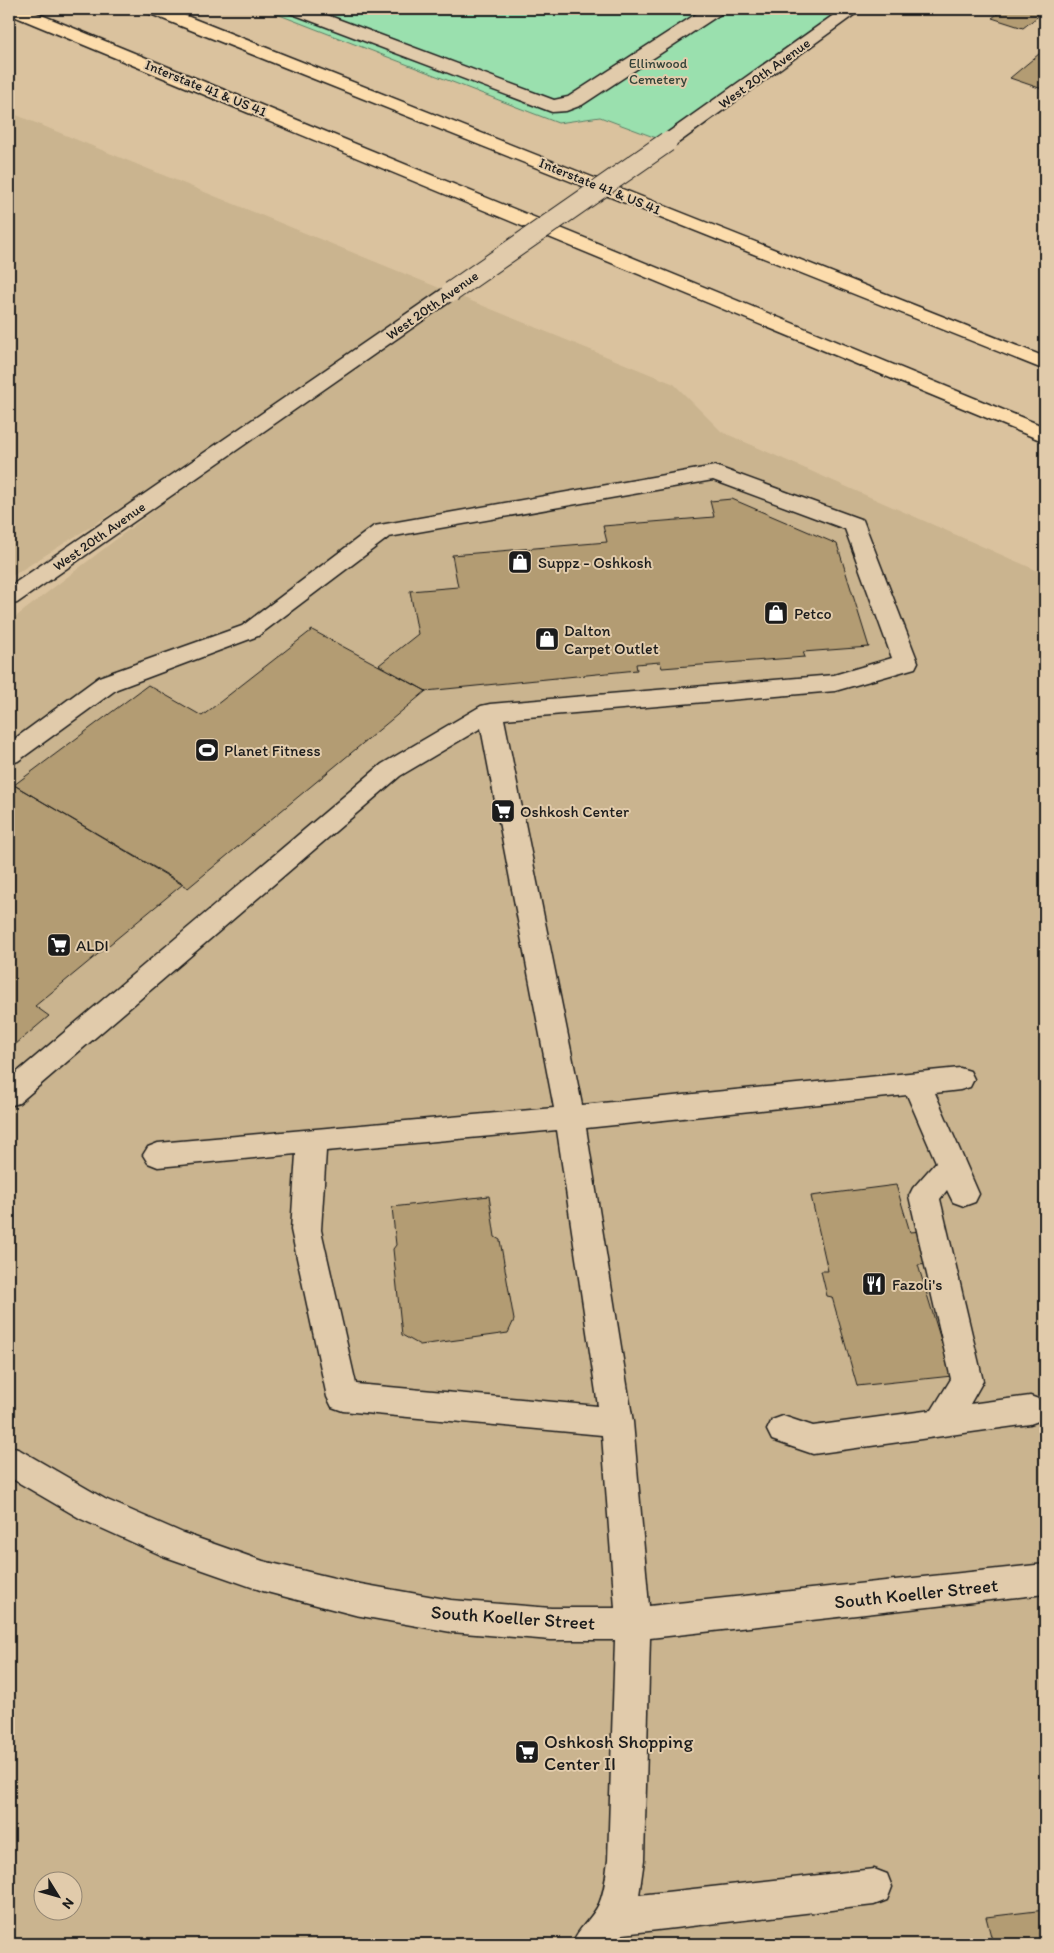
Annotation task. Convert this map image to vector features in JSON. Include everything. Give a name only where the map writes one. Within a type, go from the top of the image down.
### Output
[{"type":"highway","name":"Interstate 41 & US 41","points":[[12,9],[1045,434]]},
{"type":"highway","name":"Interstate 41 & US 41","points":[[154,9],[1045,364]]},
{"type":"street","points":[[296,9],[552,106],[566,105],[575,101],[716,9]]},
{"type":"street","points":[[322,19],[339,9]]},
{"type":"street","name":"West 20th Avenue","points":[[9,598],[667,142],[853,9]]},
{"type":"street","points":[[9,755],[108,683],[250,631],[382,531],[715,473],[855,526],[906,662],[835,683],[490,712],[391,770],[9,1095]]},
{"type":"street","points":[[490,712],[570,1118],[621,1454],[633,1624],[626,1860],[623,1886],[613,1916],[591,1944]]},
{"type":"street","points":[[158,1156],[570,1118],[960,1079]]},
{"type":"street","points":[[917,1084],[964,1194]]},
{"type":"street","points":[[312,1141],[306,1230],[343,1397],[617,1422]]},
{"type":"street","points":[[942,1422],[967,1381],[924,1196],[951,1165]]},
{"type":"street","points":[[782,1430],[813,1440],[1030,1410]]},
{"type":"street","name":"South Koeller Street","points":[[9,1460],[94,1509],[175,1545],[263,1576],[355,1599],[451,1616],[551,1624],[633,1624],[1045,1579]]},
{"type":"street","points":[[613,1916],[874,1887]]},
{"type":"shaded area","name":"Oshkosh Center","points":[[9,112],[674,384],[722,432],[1045,574],[1045,1944],[9,1944],[9,622],[316,385],[9,578]]},
{"type":"green space","name":"Ellinwood Cemetery","points":[[264,9],[853,9],[667,142],[600,117],[558,123]]},
{"type":"building","points":[[1004,9],[1045,9],[1045,11],[1023,28],[992,18]]},
{"type":"building","points":[[1045,49],[1045,90],[1010,78]]},
{"type":"building","points":[[732,499],[837,544],[869,647],[803,652],[805,657],[662,668],[660,662],[636,664],[637,670],[426,691],[379,665],[418,634],[410,591],[458,587],[452,555],[607,542],[603,526],[714,517],[710,501]]},
{"type":"building","name":"Planet Fitness","points":[[312,630],[426,691],[188,888],[14,785],[148,685],[202,716]]},
{"type":"building","name":"ALDI","points":[[14,785],[183,884],[35,1006],[49,1016],[9,1050],[9,789]]},
{"type":"building","name":"Fazoli's","points":[[896,1185],[910,1232],[923,1231],[931,1264],[918,1265],[952,1376],[857,1386],[832,1297],[827,1296],[821,1271],[828,1271],[811,1196]]},
{"type":"building","points":[[489,1196],[495,1237],[500,1240],[514,1320],[508,1333],[420,1345],[402,1335],[393,1249],[396,1245],[392,1207]]},
{"type":"building","points":[[1045,1910],[1045,1944],[993,1944],[986,1917]]},
{"type":"place","name":"Suppz - Oshkosh","points":[[520,562]]},
{"type":"place","name":"Petco","points":[[776,613]]},
{"type":"place","name":"Dalton Carpet Outlet","points":[[547,639]]},
{"type":"place","name":"Planet Fitness","points":[[207,750]]},
{"type":"place","name":"Oshkosh Center","points":[[503,811]]},
{"type":"place","name":"ALDI","points":[[59,945]]},
{"type":"place","name":"Fazoli's","points":[[874,1284]]},
{"type":"place","name":"Oshkosh Shopping Center II","points":[[527,1752]]}]
